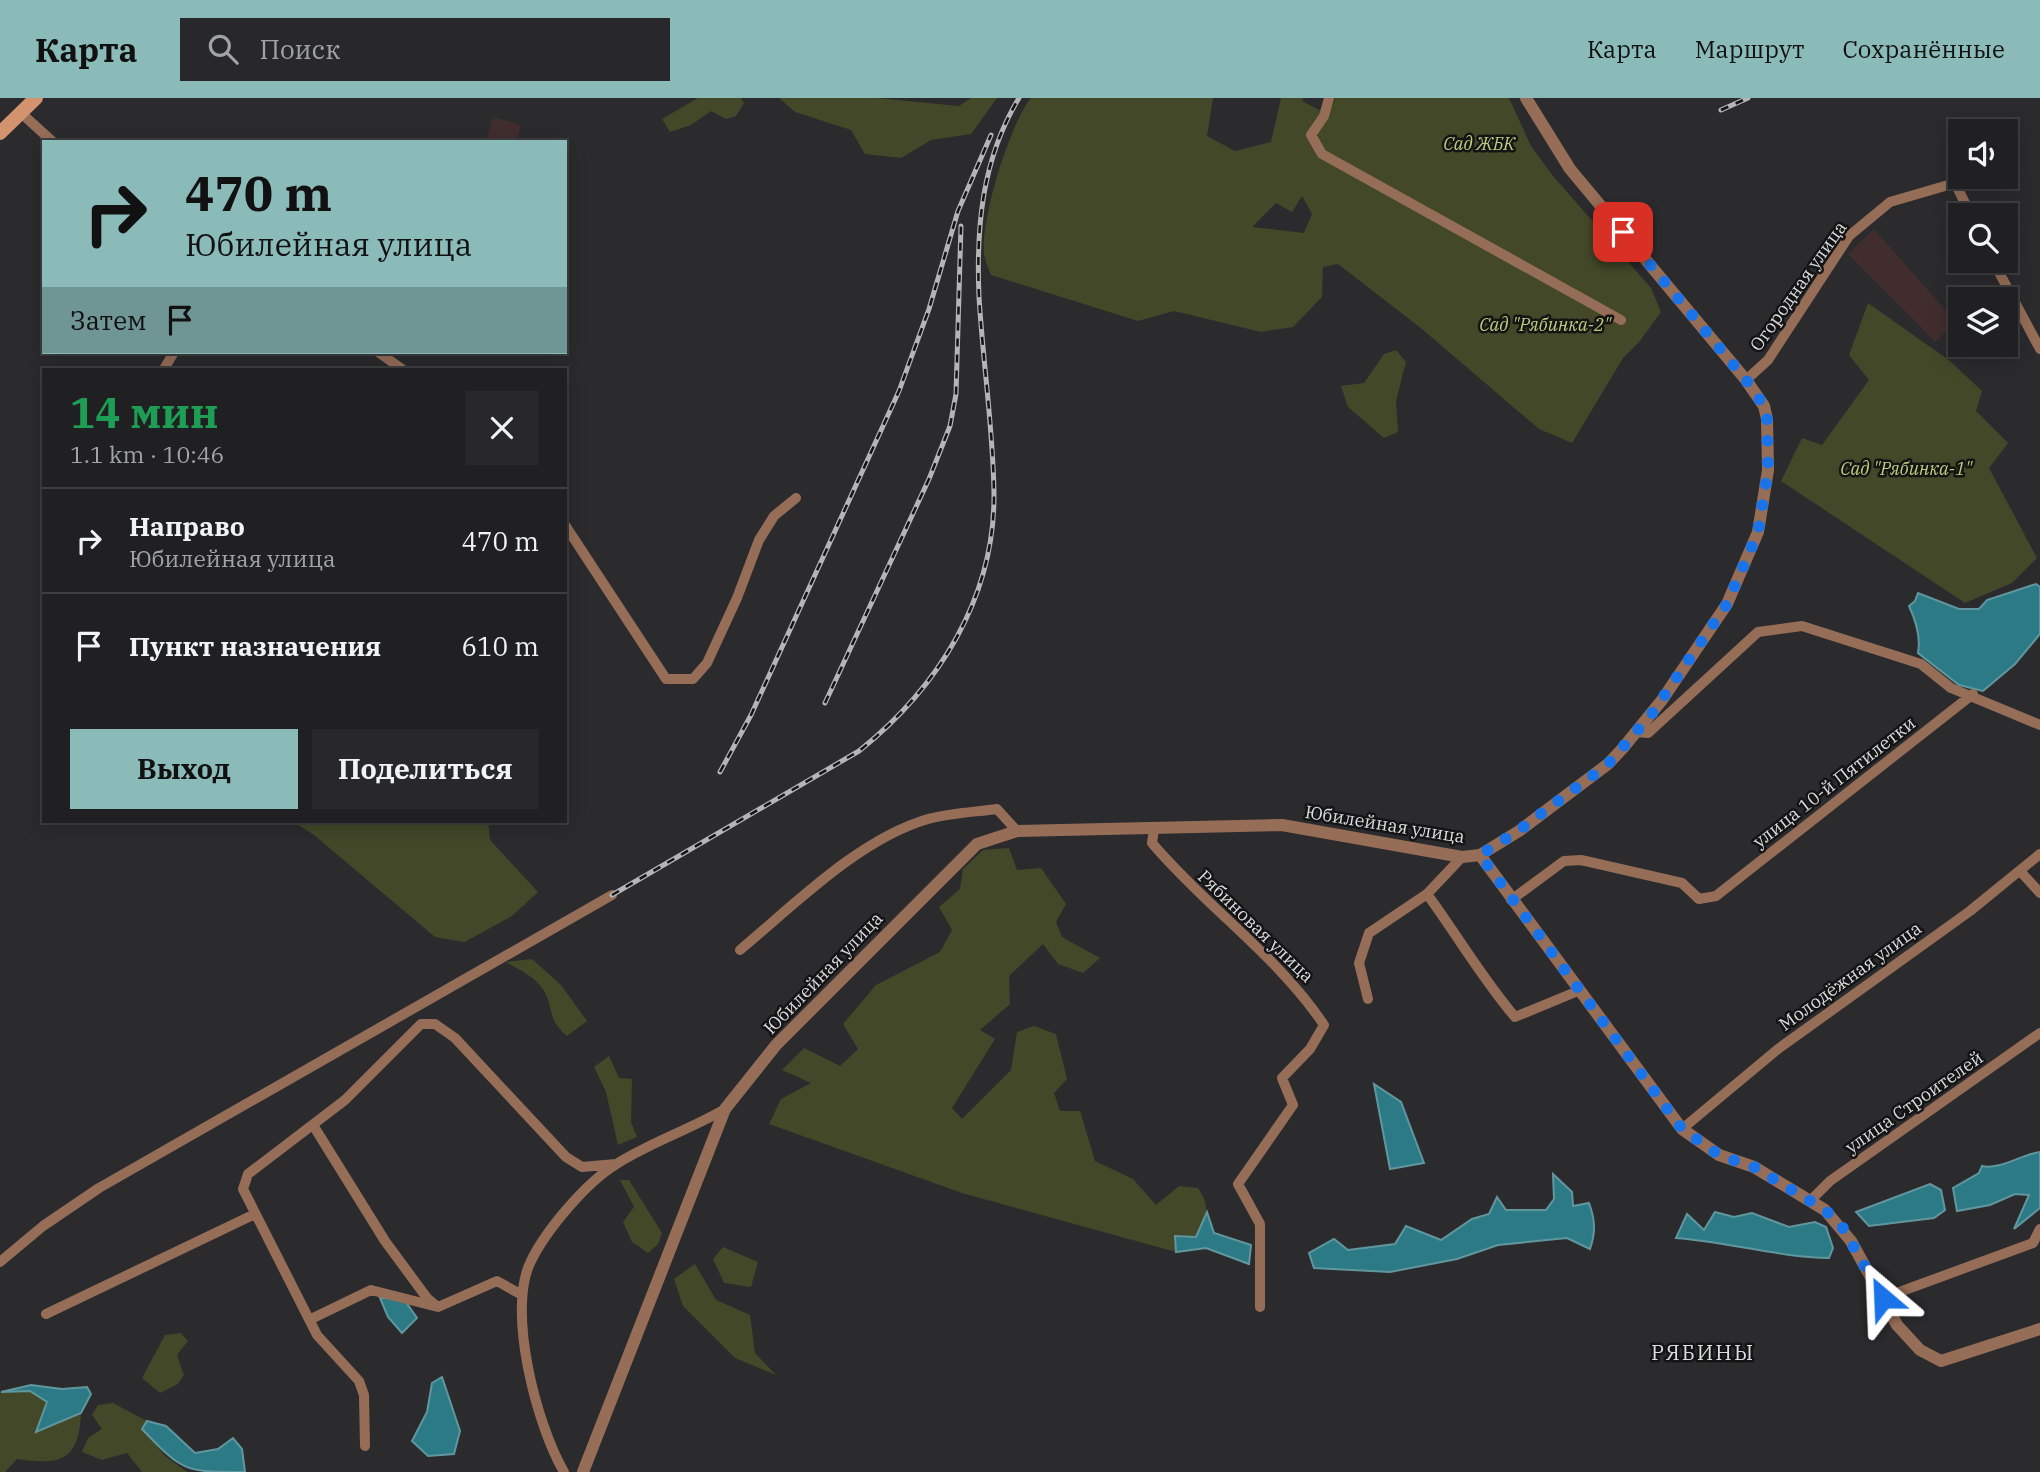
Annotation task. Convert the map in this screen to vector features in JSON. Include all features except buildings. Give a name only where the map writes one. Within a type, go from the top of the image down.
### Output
[{"type":"main road","points":[[0,134],[36,98]]},
{"type":"street","points":[[1329,98],[1324,116],[1311,135],[1322,154],[1621,320]]},
{"type":"street","name":"Юбилейная улица","points":[[583,1472],[725,1110],[776,1045],[947,871],[977,844],[1017,831],[1282,825],[1462,857],[1480,855],[1518,831],[1608,764],[1637,732],[1727,604],[1758,532],[1768,470],[1769,433],[1764,406],[1746,380],[1570,169],[1526,98]]},
{"type":"street","points":[[20,112],[51,140]]},
{"type":"street","name":"Огородная улица","points":[[1746,380],[1768,360],[1849,236],[1890,201],[1955,183],[1965,203]]},
{"type":"street","points":[[1999,273],[2040,349]]},
{"type":"street","points":[[381,354],[401,368]]},
{"type":"street","points":[[567,528],[666,679],[693,679],[712,652],[737,598],[759,540],[774,516],[796,498]]},
{"type":"street","points":[[1637,732],[1648,733],[1758,632],[1802,626],[1921,664],[1951,688],[1973,694],[2040,725]]},
{"type":"street","name":"улица 10-й Пятилетки","points":[[1511,900],[1563,861],[1581,860],[1682,883],[1699,899],[1716,896],[1973,694]]},
{"type":"street","points":[[740,950],[858,854],[892,833],[929,818],[997,809],[1017,831]]},
{"type":"street","name":"Рябиновая улица","points":[[1154,829],[1152,843],[1181,877],[1301,990],[1324,1025],[1310,1049],[1282,1077],[1293,1105],[1238,1184],[1260,1224],[1260,1307]]},
{"type":"street","name":"Молодёжная улица","points":[[1682,1129],[1779,1049],[2021,872],[2040,854]]},
{"type":"street","points":[[1480,855],[1682,1129],[1719,1155],[1754,1167],[1810,1201],[1841,1225],[1904,1332],[1920,1350],[1941,1361],[2040,1329]]},
{"type":"street","points":[[1368,999],[1360,963],[1369,933],[1427,894],[1462,857]]},
{"type":"street","points":[[2021,872],[2040,893]]},
{"type":"street","points":[[1427,894],[1459,938],[1481,978],[1515,1017],[1578,991]]},
{"type":"street","points":[[0,1262],[43,1226],[99,1188],[612,895]]},
{"type":"street","points":[[365,1446],[365,1395],[359,1381],[351,1369],[328,1350],[317,1335],[243,1189],[248,1174],[345,1100],[406,1036],[421,1024],[435,1024],[455,1038],[566,1157],[582,1167],[616,1164]]},
{"type":"street","name":"улица Строителей","points":[[1810,1201],[1830,1181],[2040,1033]]},
{"type":"street","points":[[564,1472],[543,1433],[527,1364],[522,1295],[530,1262],[588,1186],[616,1164],[725,1110]]},
{"type":"street","points":[[313,1125],[385,1241],[428,1298],[438,1307]]},
{"type":"street","points":[[46,1314],[255,1214]]},
{"type":"street","points":[[1883,1298],[2036,1246],[2040,1229]]},
{"type":"street","points":[[311,1319],[370,1290],[438,1307],[497,1281],[522,1295]]},
{"type":"shaded area","points":[[493,117],[521,125],[517,140],[487,140]]},
{"type":"shaded area","points":[[1874,229],[1948,313],[1948,330],[1935,342],[1848,254]]},
{"type":"green space","points":[[698,98],[741,98],[744,103],[736,116],[726,119],[711,111],[691,125],[670,132],[662,119]]},
{"type":"green space","points":[[779,98],[877,98],[959,106],[971,98],[997,98],[971,134],[931,140],[901,158],[865,154],[851,130],[795,112]]},
{"type":"green space","points":[[1031,98],[1213,98],[1207,136],[1235,151],[1271,142],[1281,98],[1304,98],[1302,101],[1329,115],[1335,98],[1509,98],[1531,146],[1553,176],[1651,288],[1661,312],[1640,341],[1623,358],[1572,443],[1539,429],[1422,329],[1338,264],[1323,267],[1322,297],[1293,327],[1261,332],[1174,311],[1138,321],[991,275],[984,254],[987,219],[998,173]],"holes":[[[1302,196],[1312,214],[1304,233],[1252,227],[1276,203],[1292,212]]]},
{"type":"green space","name":"Сад \"Рябинка-1\"","points":[[1868,303],[1950,361],[1982,391],[1976,411],[2008,443],[1989,468],[2037,558],[2012,583],[1965,603],[1781,481],[1802,438],[1822,445],[1869,380],[1849,355]]},
{"type":"green space","points":[[1396,350],[1406,362],[1396,401],[1398,432],[1384,438],[1348,407],[1341,386],[1364,383],[1384,354]]},
{"type":"green space","points":[[295,823],[488,823],[490,840],[538,892],[512,916],[465,942],[435,937],[314,835]]},
{"type":"green space","points":[[1009,848],[1017,870],[1041,868],[1066,904],[1056,922],[1062,937],[1100,958],[1083,973],[1058,964],[1043,944],[1009,976],[1010,1004],[980,1030],[995,1039],[952,1108],[962,1119],[1011,1070],[1017,1032],[1034,1026],[1056,1034],[1067,1079],[1054,1093],[1060,1111],[1080,1111],[1095,1161],[1133,1179],[1156,1205],[1179,1186],[1198,1188],[1202,1195],[1206,1212],[1200,1229],[1196,1237],[1175,1236],[1176,1252],[962,1193],[769,1124],[781,1099],[811,1083],[782,1070],[804,1048],[840,1066],[858,1049],[843,1024],[876,985],[940,952],[952,930],[939,907],[960,889],[963,869],[983,850]]},
{"type":"green space","points":[[532,959],[561,985],[587,1021],[567,1036],[556,1023],[539,984],[506,962]]},
{"type":"green space","points":[[609,1056],[619,1078],[632,1079],[631,1122],[637,1137],[618,1145],[606,1092],[594,1067]]},
{"type":"green space","points":[[620,1180],[629,1180],[662,1233],[658,1244],[648,1253],[632,1242],[623,1222],[634,1207]]},
{"type":"green space","points":[[723,1247],[758,1262],[751,1287],[724,1283],[713,1259]]},
{"type":"green space","points":[[695,1264],[716,1300],[750,1315],[755,1353],[776,1375],[735,1358],[683,1306],[674,1279]]},
{"type":"green space","points":[[181,1333],[188,1341],[177,1355],[184,1375],[178,1384],[160,1393],[142,1378],[165,1335]]},
{"type":"green space","points":[[30,1391],[47,1402],[37,1432],[81,1413],[76,1442],[64,1457],[45,1461],[17,1459],[5,1472],[0,1472],[0,1392]]},
{"type":"green space","points":[[113,1403],[147,1421],[142,1428],[164,1455],[187,1472],[142,1472],[127,1453],[102,1460],[82,1452],[88,1438],[102,1429],[92,1415],[98,1405]]},
{"type":"water","points":[[2036,584],[2040,587],[2040,634],[2015,664],[1983,691],[1959,685],[1918,653],[1917,629],[1909,606],[1918,593],[1959,609],[1979,609],[1987,600]]},
{"type":"water","points":[[1374,1084],[1401,1102],[1424,1163],[1390,1169]]},
{"type":"water","points":[[2040,1152],[2040,1208],[2014,1229],[2029,1195],[2015,1194],[1990,1205],[1957,1211],[1953,1188],[1979,1173],[1982,1166],[1996,1166]]},
{"type":"water","points":[[1553,1174],[1572,1192],[1573,1206],[1589,1203],[1594,1226],[1590,1249],[1567,1238],[1498,1245],[1457,1259],[1390,1272],[1314,1268],[1309,1253],[1334,1239],[1348,1250],[1395,1244],[1406,1226],[1441,1240],[1472,1219],[1489,1214],[1497,1197],[1506,1210],[1546,1210],[1554,1199]]},
{"type":"water","points":[[1930,1184],[1941,1190],[1945,1210],[1934,1218],[1869,1226],[1856,1212]]},
{"type":"water","points":[[1207,1212],[1214,1233],[1251,1245],[1249,1264],[1206,1248],[1176,1252],[1175,1236],[1196,1237]]},
{"type":"water","points":[[1715,1212],[1734,1217],[1752,1213],[1789,1227],[1815,1222],[1826,1227],[1833,1248],[1829,1258],[1810,1257],[1676,1238],[1687,1214],[1704,1230]]},
{"type":"water","points":[[380,1298],[403,1298],[417,1318],[402,1333],[388,1317]]},
{"type":"water","points":[[442,1377],[460,1431],[454,1454],[428,1456],[412,1441],[427,1412],[432,1383]]},
{"type":"water","points":[[31,1385],[62,1389],[87,1387],[91,1394],[81,1413],[36,1432],[47,1402],[30,1391],[1,1392]]},
{"type":"water","points":[[147,1421],[166,1426],[195,1453],[218,1449],[233,1438],[242,1449],[245,1472],[196,1470],[186,1467],[167,1454],[142,1429]]},
{"type":"railway","points":[[612,895],[859,751],[888,726],[914,698],[957,637],[985,568],[992,531],[992,444],[978,271],[981,219],[989,169],[1007,121],[1019,98]]},
{"type":"railway","points":[[1721,110],[1748,98]]},
{"type":"railway","points":[[720,772],[751,715],[899,391],[929,309],[958,211],[991,135]]},
{"type":"railway","points":[[825,703],[929,479],[950,426],[956,394],[961,226]]},
{"type":"district","name":"РЯБИНЫ","points":[[1703,1352]]},
{"type":"route","points":[[1623,232],[1746,380],[1764,406],[1769,433],[1768,470],[1758,532],[1744,572],[1727,604],[1651,715],[1623,748],[1608,764],[1540,815],[1480,855],[1682,1129],[1719,1155],[1754,1167],[1825,1210],[1841,1225],[1868,1267],[1883,1298]]},
{"type":"park label","name":"Сад ЖБК","points":[[1479,143]]},
{"type":"park label","name":"Сад \"Рябинка-2\"","points":[[1545,324]]}]
